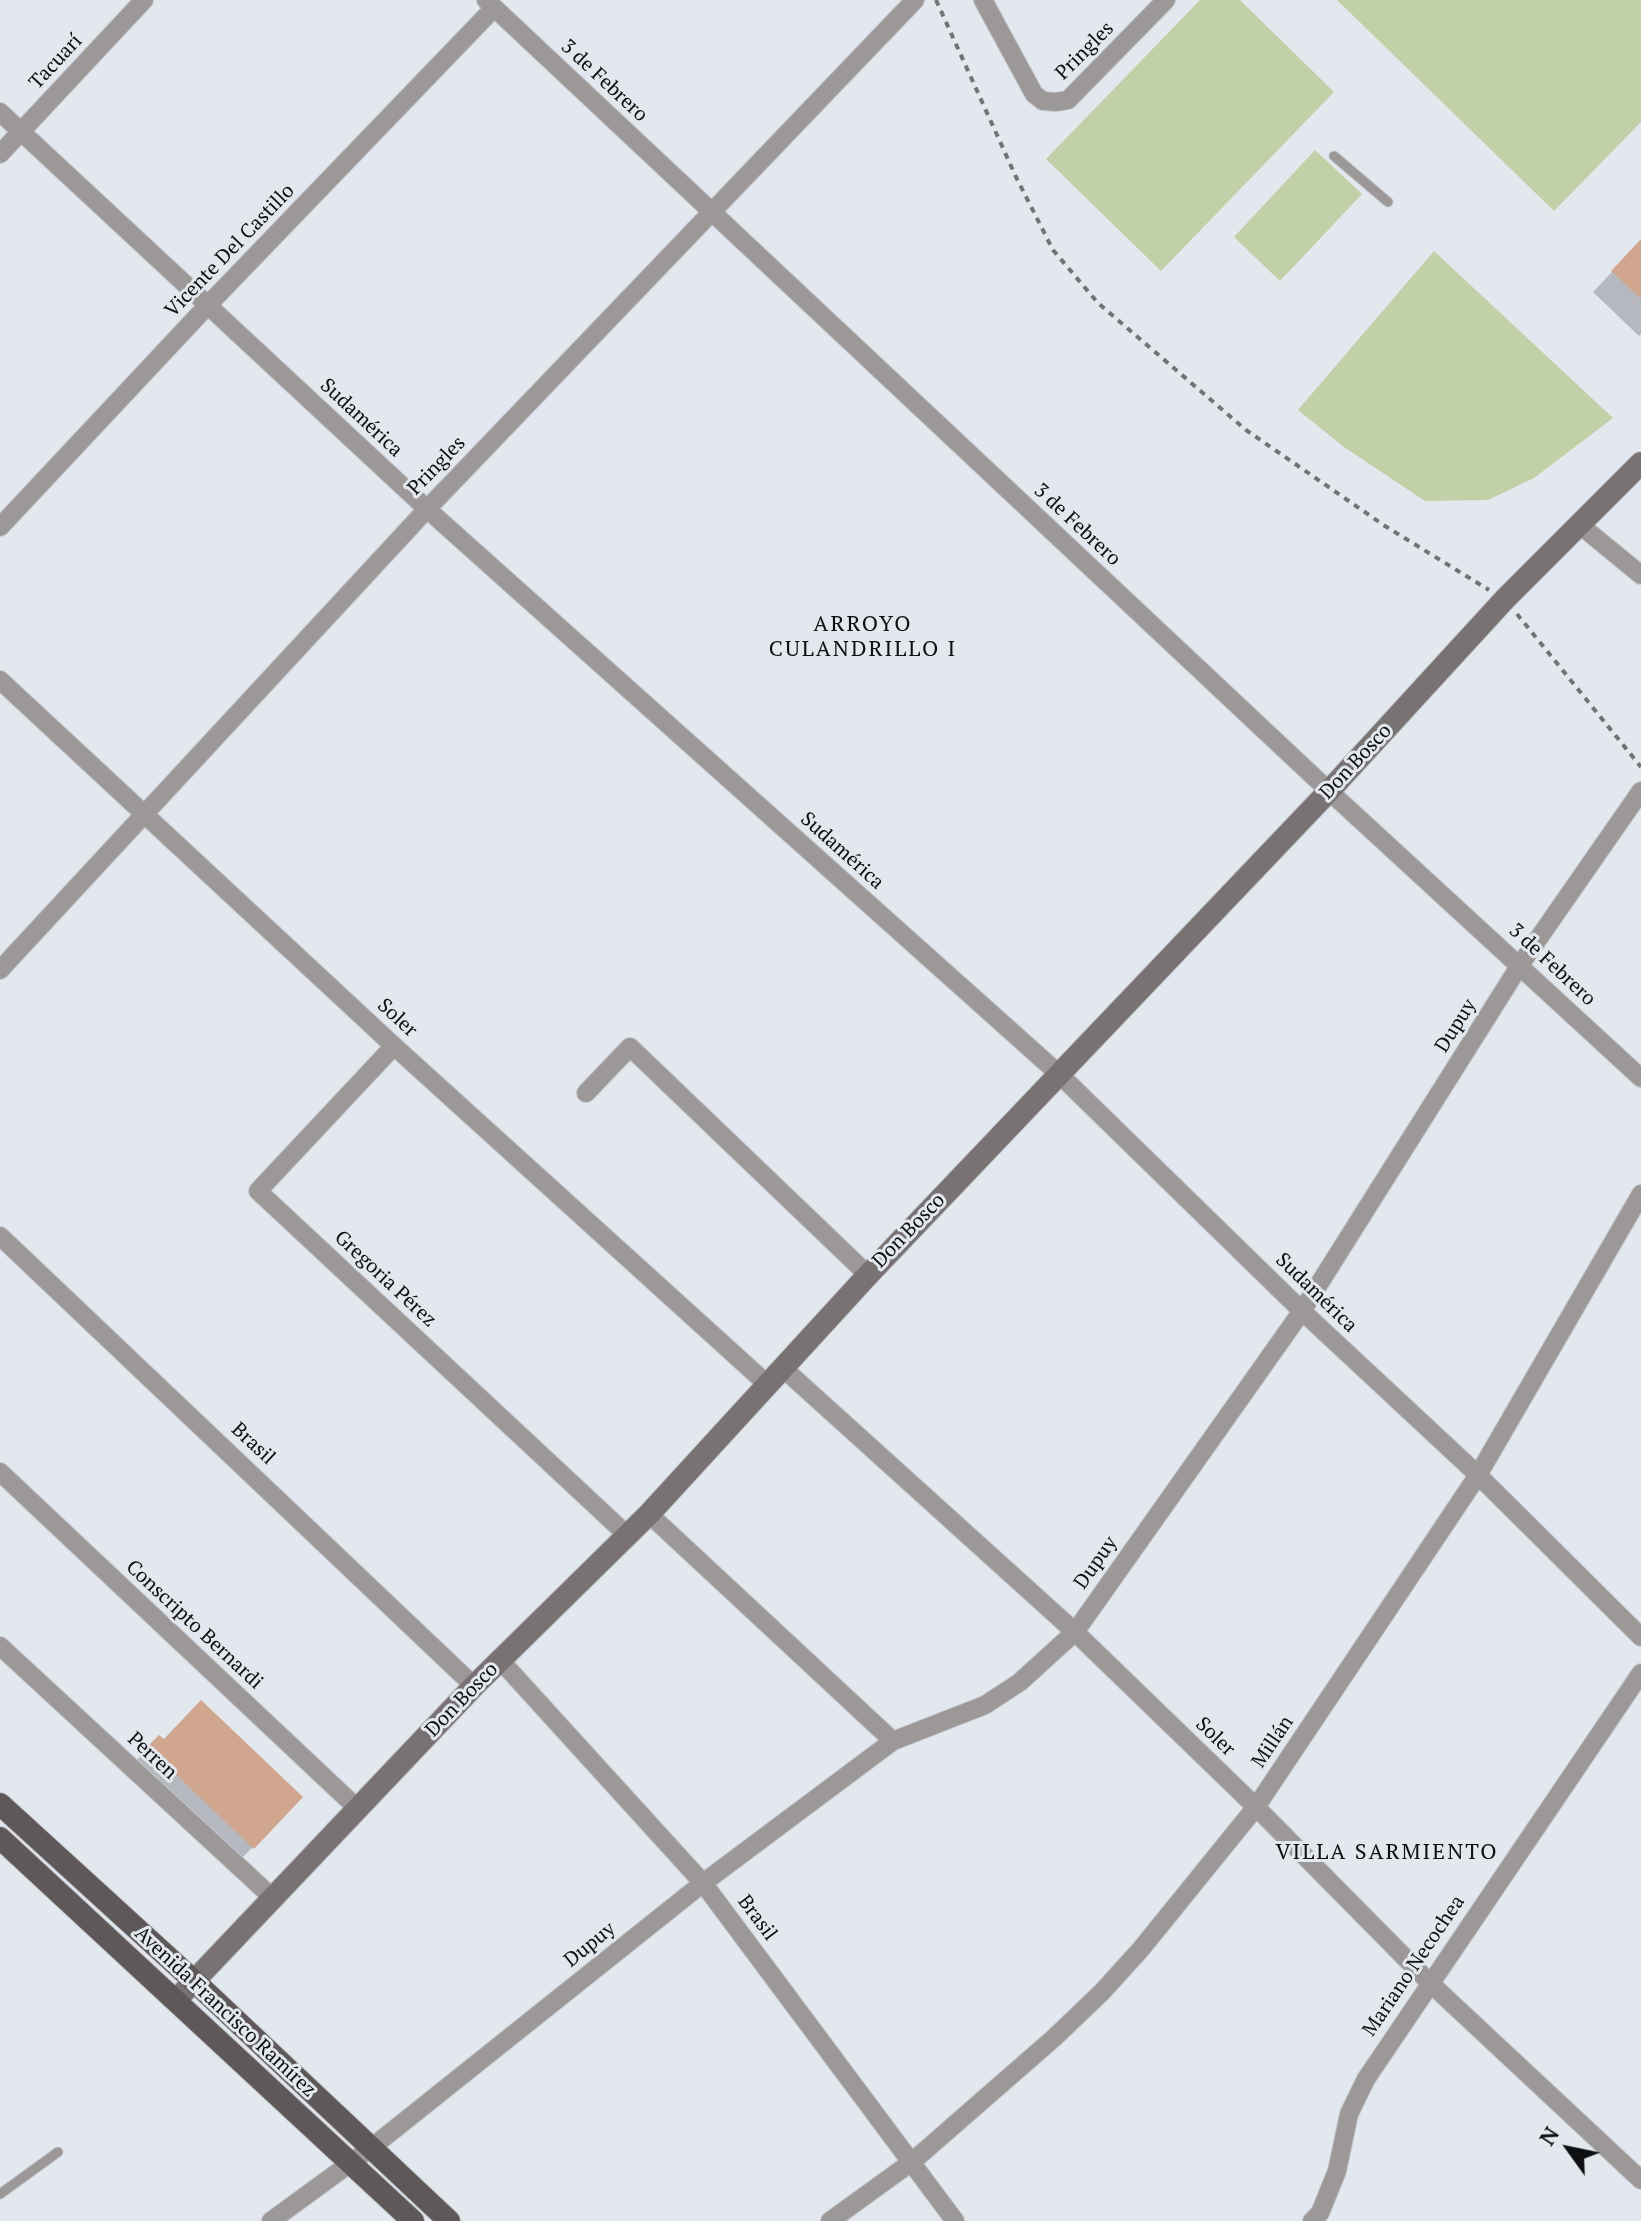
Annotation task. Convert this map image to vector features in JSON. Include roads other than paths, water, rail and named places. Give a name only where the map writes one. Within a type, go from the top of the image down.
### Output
[{"type":"main road","name":"Don Bosco","points":[[177,1999],[474,1686],[649,1514],[868,1275],[1329,791],[1505,599],[1641,463]]},
{"type":"main road","name":"Avenida Francisco Ramírez","points":[[2,1809],[194,1981],[449,2221]]},
{"type":"main road","name":"Avenida Francisco Ramírez","points":[[0,1838],[413,2221]]},
{"type":"street","name":"Tacuarí","points":[[0,154],[144,0]]},
{"type":"street","name":"Pringles","points":[[0,970],[427,509],[915,0]]},
{"type":"street","name":"Pringles","points":[[983,0],[1034,94],[1043,101],[1056,102],[1068,100],[1166,0]]},
{"type":"street","name":"3 de Febrero","points":[[494,3],[711,213],[1641,1078]]},
{"type":"street","name":"Vicente Del Castillo","points":[[0,527],[494,3]]},
{"type":"street","name":"Sudamérica","points":[[0,112],[427,509],[1060,1075],[1302,1311],[1478,1475],[1641,1637]]},
{"type":"street","points":[[1580,525],[1641,575]]},
{"type":"street","name":"Soler","points":[[0,680],[394,1046],[768,1385]]},
{"type":"street","name":"Dupuy","points":[[271,2221],[352,2163],[703,1883],[893,1741],[985,1705],[1020,1682],[1075,1632],[1302,1311],[1520,965],[1641,791]]},
{"type":"street","name":"Gregoria Pérez","points":[[394,1046],[258,1191],[627,1535]]},
{"type":"street","points":[[586,1093],[630,1047],[868,1275]]},
{"type":"street","name":"Millán","points":[[830,2221],[913,2161],[1102,1992],[1141,1949],[1256,1807],[1478,1475],[1641,1194]]},
{"type":"street","name":"Brasil","points":[[0,1236],[474,1686]]},
{"type":"street","name":"Soler","points":[[784,1369],[1075,1632],[1256,1807],[1429,1982],[1641,2180]]},
{"type":"street","name":"Conscripto Bernardi","points":[[0,1472],[358,1809]]},
{"type":"street","points":[[649,1514],[893,1741]]},
{"type":"street","name":"Perren","points":[[0,1646],[274,1899]]},
{"type":"street","name":"Brasil","points":[[501,1661],[703,1883],[955,2221]]},
{"type":"street","name":"Mariano Necochea","points":[[1312,2221],[1320,2213],[1337,2171],[1349,2114],[1366,2079],[1641,1673]]},
{"type":"lane","points":[[1334,156],[1388,202]]},
{"type":"lane","points":[[0,2194],[58,2152]]},
{"type":"district","name":"ARROYO CULANDRILLO I","points":[[863,638]]},
{"type":"district","name":"VILLA SARMIENTO","points":[[1387,1853]]}]
